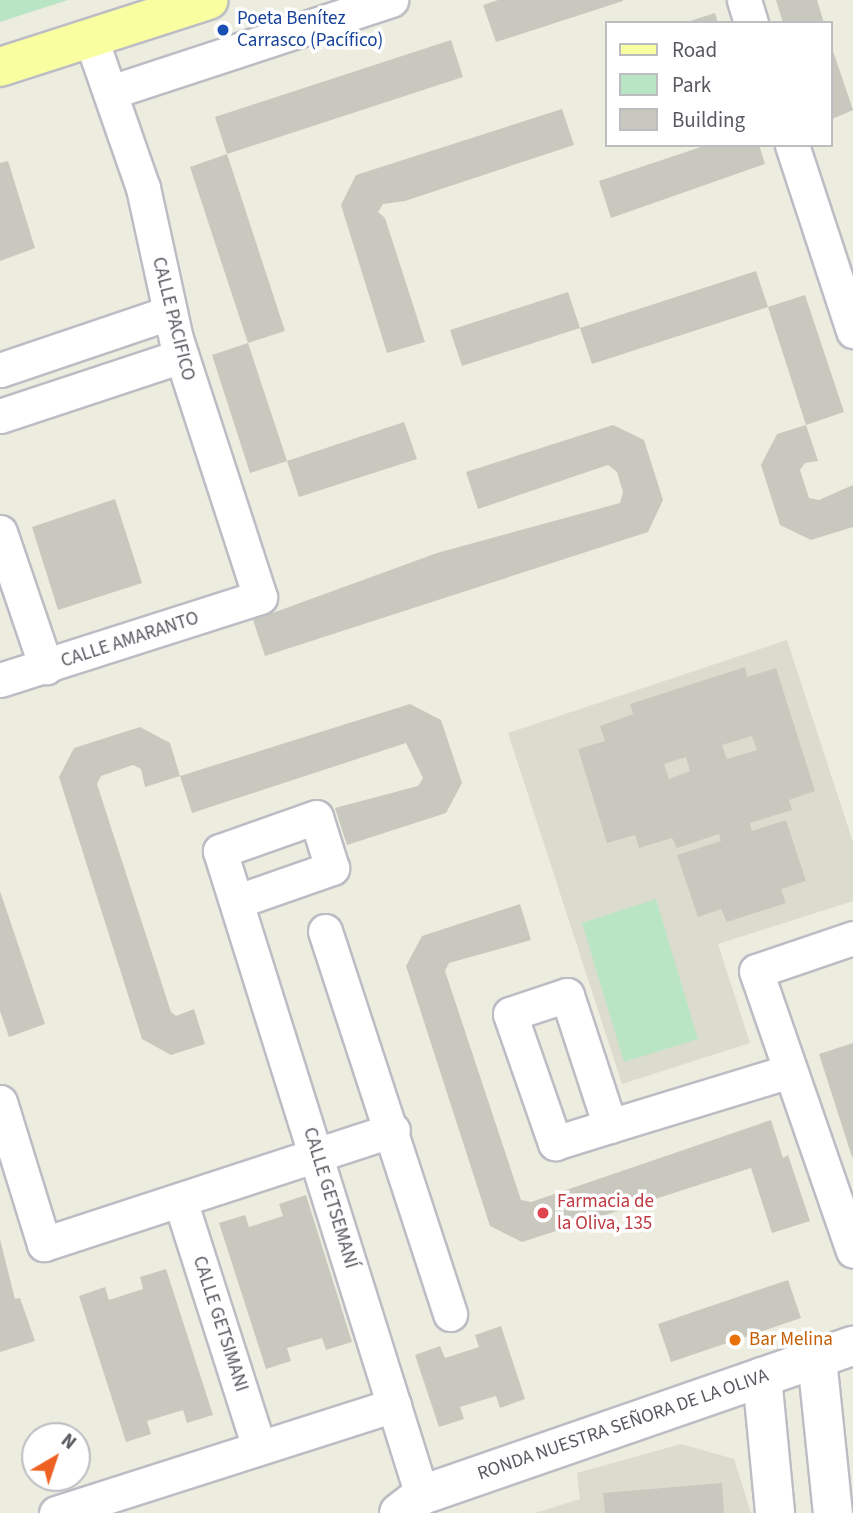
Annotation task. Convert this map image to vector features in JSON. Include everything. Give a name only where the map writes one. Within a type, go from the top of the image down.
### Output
[{"type":"main road","points":[[0,67],[209,0]]},
{"type":"street","points":[[111,92],[391,0]]},
{"type":"street","points":[[744,0],[750,21]]},
{"type":"street","name":"CALLE PACIFICO","points":[[91,39],[143,188],[168,313],[260,597]]},
{"type":"street","points":[[793,147],[853,331]]},
{"type":"street","points":[[0,370],[168,313]]},
{"type":"street","points":[[0,416],[181,356]]},
{"type":"street","points":[[0,532],[46,667]]},
{"type":"street","name":"CALLE AMARANTO","points":[[0,680],[260,597]]},
{"type":"street","name":"CALLE GETSEMANÍ","points":[[238,901],[394,1405],[410,1504]]},
{"type":"street","points":[[325,931],[393,1130],[450,1314]]},
{"type":"street","points":[[853,938],[756,971],[853,1251]]},
{"type":"street","points":[[610,1126],[790,1071]]},
{"type":"street","points":[[0,1102],[6,1145],[44,1244],[393,1130]]},
{"type":"street","name":"CALLE GETSIMANI","points":[[180,1200],[259,1448]]},
{"type":"street","name":"RONDA NUESTRA SEÑORA DE LA OLIVA","points":[[410,1504],[853,1346]]},
{"type":"street","points":[[817,1359],[833,1513]]},
{"type":"street","points":[[762,1377],[775,1513]]},
{"type":"street","points":[[56,1513],[394,1405]]},
{"type":"shaded area","points":[[787,640],[853,842],[853,901],[718,944],[750,1043],[622,1084],[508,733]]},
{"type":"shaded area","points":[[681,1444],[734,1459],[751,1513],[535,1513],[580,1499],[577,1473]]},
{"type":"green space","points":[[0,0],[68,0],[0,22]]},
{"type":"green space","points":[[656,899],[698,1039],[624,1062],[582,923]]},
{"type":"building","points":[[498,0],[623,1],[496,42],[483,5]]},
{"type":"building","points":[[776,0],[817,0],[823,21],[782,21]]},
{"type":"building","points":[[715,13],[717,21],[690,21]]},
{"type":"building","points":[[451,40],[463,77],[227,154],[215,117]]},
{"type":"building","points":[[832,48],[853,110],[832,119]]},
{"type":"building","points":[[562,109],[574,145],[405,201],[383,204],[378,212],[385,218],[425,342],[387,353],[341,205],[356,175]]},
{"type":"building","points":[[701,147],[760,147],[765,164],[611,218],[599,181]]},
{"type":"building","points":[[227,154],[285,331],[248,343],[190,167]]},
{"type":"building","points":[[8,161],[35,248],[0,261],[0,163]]},
{"type":"building","points":[[756,271],[768,307],[592,364],[580,328]]},
{"type":"building","points":[[568,292],[580,328],[462,366],[450,330]]},
{"type":"building","points":[[805,295],[844,412],[806,425],[768,307]]},
{"type":"building","points":[[248,343],[287,461],[250,473],[212,355]]},
{"type":"building","points":[[404,422],[417,459],[299,497],[287,461]]},
{"type":"building","points":[[613,425],[644,440],[663,500],[648,532],[265,656],[253,620],[437,553],[620,503],[623,492],[617,472],[608,465],[478,509],[466,472]]},
{"type":"building","points":[[806,425],[818,461],[805,463],[800,470],[809,498],[819,500],[853,485],[853,527],[811,540],[780,525],[761,465],[777,434]]},
{"type":"building","points":[[115,499],[142,583],[58,610],[32,527]]},
{"type":"building","points":[[745,667],[747,677],[776,668],[815,791],[789,800],[792,810],[750,823],[752,831],[786,820],[806,881],[781,889],[786,903],[727,922],[721,909],[698,917],[677,855],[721,841],[719,834],[677,848],[672,838],[639,848],[635,835],[607,843],[578,749],[605,741],[600,726],[633,714],[630,704]],"holes":[[[752,736],[757,750],[727,759],[722,745]],[[686,757],[690,771],[669,779],[664,764]]]},
{"type":"building","points":[[410,704],[441,720],[462,783],[446,813],[347,845],[335,808],[418,786],[423,778],[406,743],[192,813],[180,776]]},
{"type":"building","points":[[140,727],[170,743],[180,776],[145,787],[141,769],[133,765],[101,776],[97,784],[171,1012],[176,1016],[194,1009],[205,1044],[171,1055],[142,1039],[59,777],[74,748]]},
{"type":"building","points":[[0,891],[45,1024],[9,1037],[0,1011]]},
{"type":"building","points":[[520,904],[531,940],[449,963],[445,971],[521,1200],[531,1202],[771,1120],[783,1158],[788,1155],[810,1221],[772,1233],[751,1168],[522,1242],[490,1226],[406,966],[422,936]]},
{"type":"building","points":[[853,1043],[853,1157],[852,1157],[819,1054]]},
{"type":"building","points":[[306,1195],[352,1342],[326,1350],[322,1338],[287,1348],[291,1361],[266,1369],[219,1223],[245,1215],[249,1227],[283,1216],[279,1204]]},
{"type":"building","points":[[0,1239],[15,1299],[20,1298],[35,1341],[0,1352]]},
{"type":"building","points":[[166,1269],[213,1415],[187,1423],[183,1410],[147,1421],[151,1434],[126,1442],[79,1296],[105,1287],[109,1300],[143,1289],[140,1277]]},
{"type":"building","points":[[788,1280],[801,1318],[671,1362],[658,1324]]},
{"type":"building","points":[[501,1326],[525,1399],[500,1408],[496,1396],[460,1407],[464,1419],[439,1427],[415,1355],[440,1346],[445,1358],[479,1347],[475,1335]]},
{"type":"building","points":[[722,1483],[724,1513],[605,1513],[603,1493]]},
{"type":"place","name":"Poeta Benítez Carrasco (Pacífico)","points":[[223,30]]},
{"type":"place","name":"Farmacia de la Oliva, 135","points":[[543,1213]]},
{"type":"place","name":"Bar Melina","points":[[735,1340]]}]
